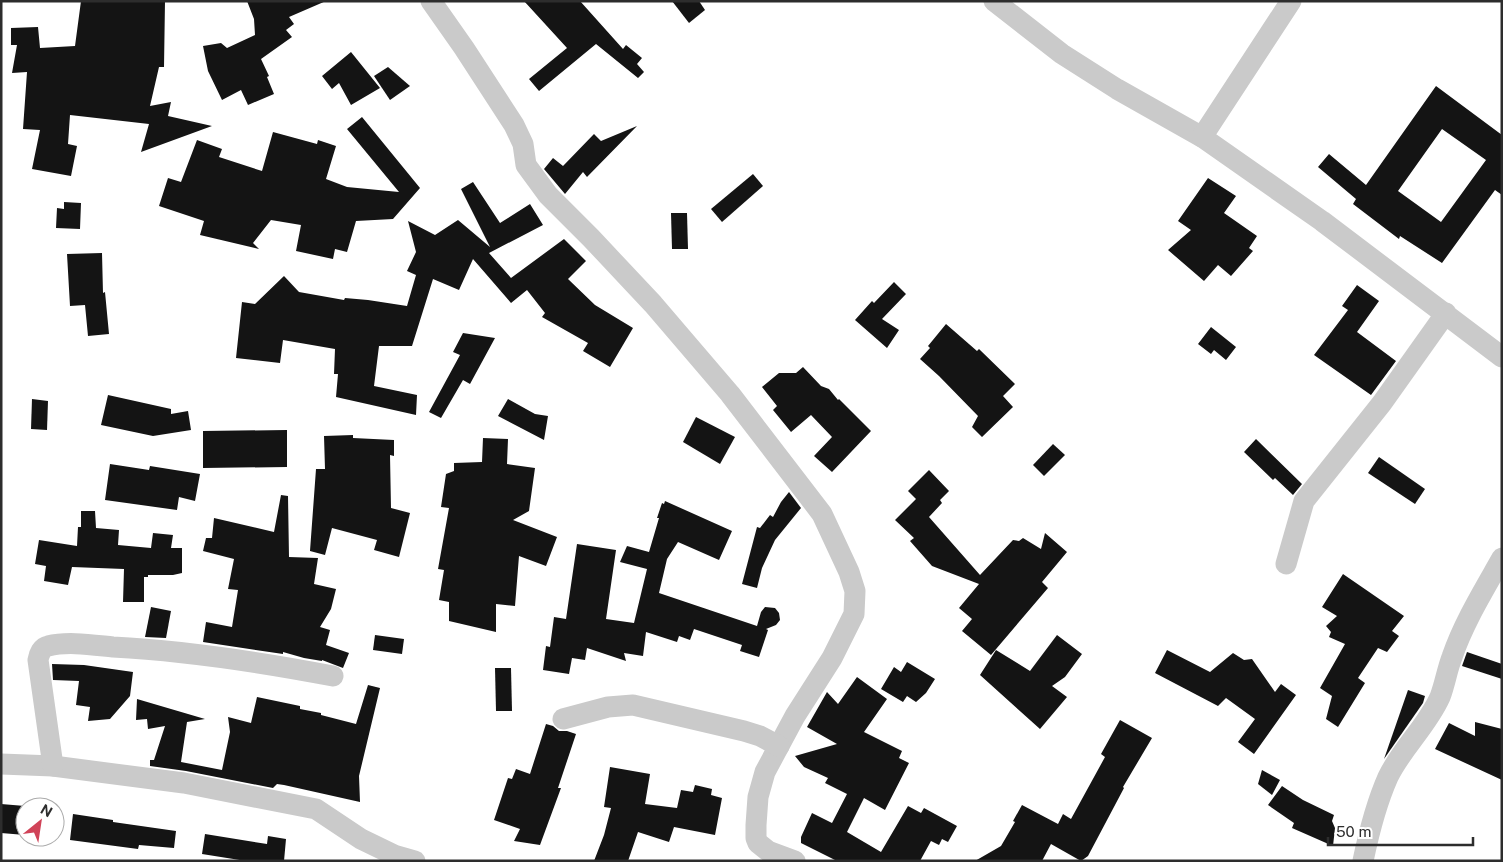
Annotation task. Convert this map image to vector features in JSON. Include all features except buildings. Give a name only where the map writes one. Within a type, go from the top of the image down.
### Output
[{"type":"street","points":[[430,1],[464,48],[514,125],[523,144],[526,165],[548,195],[653,304],[730,394],[780,461],[811,498],[833,534],[855,591],[854,614],[832,658],[796,716],[765,772],[758,797],[756,838],[758,843],[768,851],[795,861]]},
{"type":"street","points":[[994,1],[1062,54],[1117,89],[1202,137],[1322,221],[1502,356]]},
{"type":"street","points":[[1202,137],[1291,1]]},
{"type":"street","points":[[1286,564],[1304,501],[1382,403],[1446,313]]},
{"type":"street","points":[[1362,861],[1372,822],[1388,777],[1405,749],[1425,723],[1440,696],[1452,656],[1466,624],[1502,558]]},
{"type":"street","points":[[53,766],[38,660],[46,646],[72,644],[164,650],[257,662],[333,676]]},
{"type":"street","points":[[563,719],[608,707],[633,705],[744,731],[760,736],[779,746]]},
{"type":"street","points":[[1,764],[53,766],[184,783],[316,809],[361,839],[394,855],[415,861]]}]
